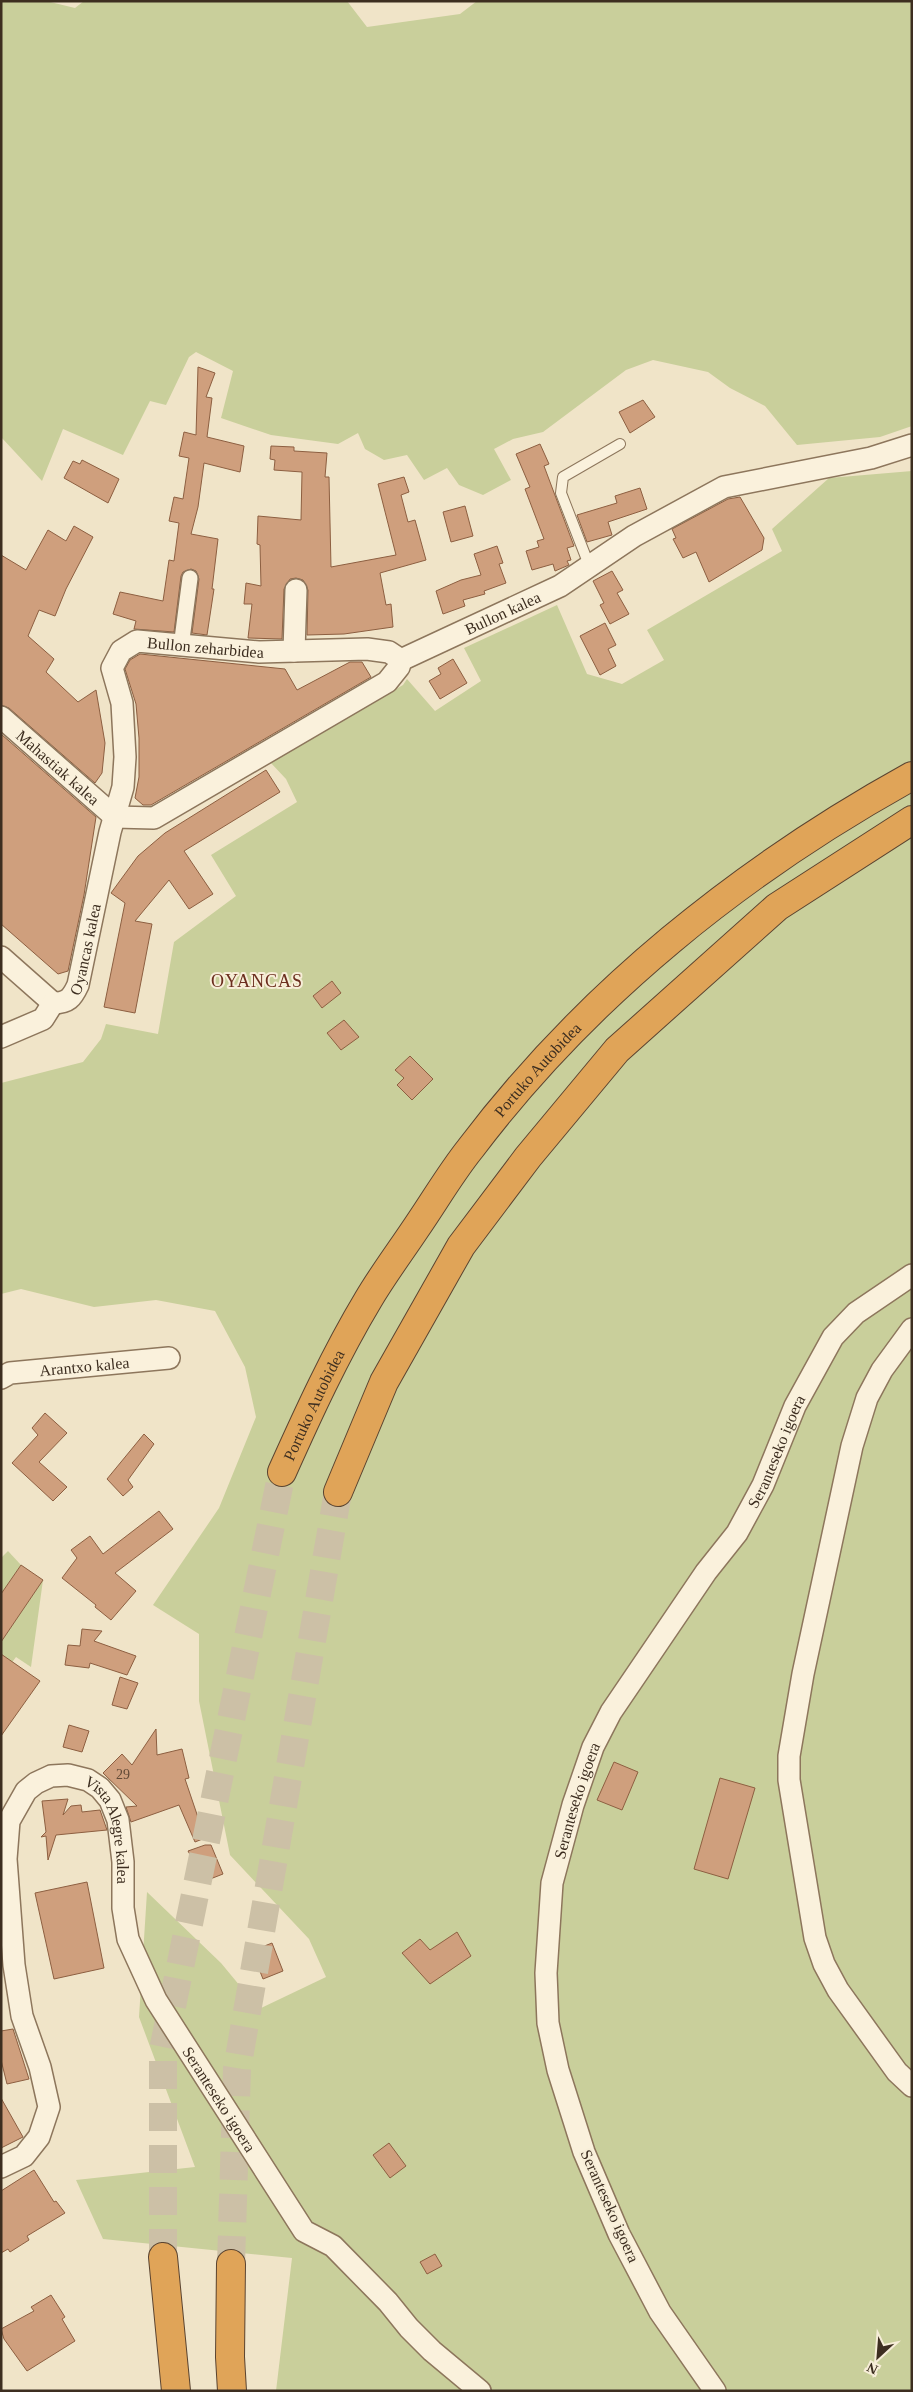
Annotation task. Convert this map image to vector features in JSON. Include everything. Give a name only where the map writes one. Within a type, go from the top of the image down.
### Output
[{"type":"highway","name":"Portuko Autobidea","points":[[282,1472],[318,1392],[368,1300],[469,1149],[533,1073],[604,998],[670,939],[727,893],[869,800],[912,776]]},
{"type":"highway","points":[[338,1492],[384,1382],[461,1246],[528,1157],[617,1050],[777,907],[912,820]]},
{"type":"highway","points":[[163,2257],[176,2391]]},
{"type":"highway","points":[[231,2264],[230,2357],[232,2391]]},
{"type":"street","name":"Bullon kalea","points":[[401,660],[560,586],[634,536],[724,487],[871,458],[912,445]]},
{"type":"street","points":[[181,646],[190,578]]},
{"type":"street","points":[[294,651],[296,590]]},
{"type":"street","name":"Bullon zeharbidea","points":[[115,817],[123,787],[125,757],[122,703],[112,668],[121,651],[137,641],[259,652],[367,649],[389,652],[401,660]]},
{"type":"street","points":[[115,817],[154,818],[388,682],[399,667],[401,660]]},
{"type":"street","name":"Mahastiak kalea","points":[[1,717],[115,817]]},
{"type":"street","name":"Oyancas kalea","points":[[1,1037],[43,1019],[53,1003],[64,1003],[72,998],[78,985],[110,832],[115,817]]},
{"type":"street","points":[[1,957],[53,1003]]},
{"type":"street","name":"Seranteseko igoera","points":[[715,2391],[660,2312],[620,2234],[584,2152],[558,2070],[548,2023],[546,1973],[552,1883],[573,1805],[593,1747],[611,1712],[706,1572],[737,1533],[763,1485],[794,1406],[833,1337],[856,1313],[912,1275]]},
{"type":"street","points":[[912,1330],[882,1370],[867,1398],[852,1446],[803,1674],[790,1756],[789,1780],[815,1938],[824,1964],[838,1990],[897,2072],[912,2086]]},
{"type":"street","name":"Arantxo kalea","points":[[1,1378],[10,1373],[169,1358]]},
{"type":"street","name":"Vista Alegre kalea","points":[[1,2167],[24,2156],[39,2137],[49,2107],[40,2067],[22,2016],[14,1965],[6,1859],[10,1821],[26,1791],[36,1783],[51,1776],[68,1775],[88,1780],[100,1788],[110,1800],[118,1820],[123,1862],[123,1908]]},
{"type":"street","name":"Seranteseko igoera","points":[[123,1908],[128,1938],[156,2000],[304,2231],[333,2246],[388,2302],[409,2328],[432,2351],[480,2391]]},
{"type":"lane","points":[[589,565],[561,493],[563,477],[620,444]]},
{"type":"green space","points":[[1,1],[46,1],[75,8],[84,1],[347,1],[367,27],[460,14],[477,1],[912,1],[912,426],[880,437],[797,445],[765,406],[730,388],[708,372],[653,360],[626,370],[543,432],[513,439],[494,449],[511,480],[483,495],[459,485],[447,468],[424,480],[407,455],[384,460],[365,449],[358,433],[338,444],[271,435],[221,418],[233,371],[196,352],[189,357],[166,405],[150,401],[123,455],[63,429],[42,481],[1,437]]},
{"type":"green space","points":[[912,471],[912,2391],[276,2391],[292,2258],[103,2239],[76,2180],[195,2167],[139,2017],[147,1892],[221,1963],[259,2009],[326,1977],[309,1939],[230,1855],[199,1701],[199,1634],[153,1605],[219,1508],[256,1417],[245,1367],[215,1311],[156,1300],[94,1307],[21,1289],[1,1294],[1,1083],[83,1062],[101,1039],[106,1024],[158,1034],[174,942],[236,896],[211,855],[297,802],[286,779],[270,762],[403,685],[407,679],[435,711],[481,681],[464,648],[557,605],[587,674],[622,684],[664,660],[647,630],[782,551],[772,529],[829,478]]},
{"type":"green space","points":[[8,1551],[21,1565],[1,1594],[1,1558]]},
{"type":"green space","points":[[43,1580],[31,1667],[16,1657],[1,1677],[1,1642]]},
{"type":"building","points":[[198,367],[215,373],[206,397],[212,398],[207,437],[244,446],[240,472],[204,463],[198,507],[191,534],[218,539],[212,589],[214,589],[207,635],[192,633],[199,579],[196,571],[191,569],[183,572],[181,576],[174,632],[134,629],[136,621],[113,614],[120,592],[163,601],[169,560],[174,561],[179,523],[169,521],[174,497],[183,499],[189,458],[179,456],[184,432],[196,435]]},
{"type":"building","points":[[643,400],[655,417],[630,433],[619,412]]},
{"type":"building","points":[[540,444],[549,464],[544,466],[574,546],[567,548],[571,560],[567,561],[569,565],[555,571],[553,564],[532,570],[526,551],[539,547],[537,541],[544,539],[525,489],[530,487],[516,454]]},
{"type":"building","points":[[271,446],[294,447],[294,451],[327,453],[325,477],[329,477],[331,567],[396,555],[378,484],[404,477],[409,492],[401,495],[408,522],[415,520],[426,560],[380,573],[386,605],[391,604],[393,627],[344,634],[307,635],[308,590],[303,580],[296,578],[290,579],[284,589],[282,639],[248,638],[252,604],[244,604],[246,583],[261,586],[260,545],[257,544],[258,516],[301,520],[302,472],[274,470],[275,460],[270,459]]},
{"type":"building","points":[[82,460],[119,479],[108,503],[64,478],[73,461],[80,464]]},
{"type":"building","points":[[640,488],[647,509],[608,522],[612,535],[587,542],[577,515],[617,503],[615,496]]},
{"type":"building","points":[[740,497],[764,538],[762,550],[709,582],[696,552],[683,558],[673,539],[676,538],[672,529],[728,499]]},
{"type":"building","points":[[465,506],[473,536],[451,542],[443,512]]},
{"type":"building","points":[[74,526],[93,537],[66,589],[55,616],[39,610],[28,636],[54,659],[46,672],[78,702],[96,690],[105,743],[102,773],[95,783],[9,708],[1,705],[1,555],[26,570],[48,530],[66,541]]},
{"type":"building","points":[[497,546],[503,563],[499,564],[506,583],[484,591],[485,594],[463,600],[465,606],[443,614],[436,591],[461,580],[481,575],[474,554]]},
{"type":"building","points":[[612,571],[623,590],[617,593],[629,614],[610,624],[600,605],[604,603],[593,581]]},
{"type":"building","points":[[605,623],[616,645],[608,649],[616,666],[600,675],[580,636]]},
{"type":"building","points":[[140,654],[285,669],[297,690],[350,662],[362,662],[371,677],[151,805],[143,805],[135,798],[139,777],[139,738],[136,704],[125,669],[130,660]]},
{"type":"building","points":[[453,659],[467,683],[440,699],[429,681],[441,674],[438,668]]},
{"type":"building","points":[[1,734],[96,817],[84,895],[68,971],[58,974],[1,924]]},
{"type":"building","points":[[266,770],[280,792],[184,851],[213,894],[189,909],[169,880],[135,921],[152,924],[135,1013],[104,1007],[125,903],[111,893],[138,856],[165,833]]},
{"type":"building","points":[[332,981],[341,993],[322,1008],[313,996]]},
{"type":"building","points":[[344,1020],[359,1037],[341,1050],[327,1033]]},
{"type":"building","points":[[410,1056],[433,1079],[412,1100],[397,1085],[404,1078],[395,1070]]},
{"type":"building","points":[[45,1413],[67,1433],[39,1462],[67,1487],[53,1501],[12,1463],[38,1435],[32,1428]]},
{"type":"building","points":[[144,1434],[154,1444],[128,1480],[133,1487],[123,1496],[107,1479]]},
{"type":"building","points":[[159,1511],[173,1529],[115,1573],[136,1591],[111,1620],[95,1607],[96,1605],[62,1578],[77,1558],[71,1550],[90,1536],[103,1554]]},
{"type":"building","points":[[21,1565],[43,1580],[1,1642],[1,1594]]},
{"type":"building","points":[[82,1629],[102,1631],[94,1641],[136,1656],[127,1675],[90,1663],[89,1668],[65,1665],[68,1645],[80,1646]]},
{"type":"building","points":[[1,1654],[40,1681],[1,1736]]},
{"type":"building","points":[[120,1677],[138,1683],[127,1709],[112,1705]]},
{"type":"building","points":[[69,1725],[89,1731],[82,1752],[63,1747]]},
{"type":"building","points":[[156,1729],[157,1755],[182,1749],[189,1778],[185,1779],[205,1838],[195,1842],[179,1805],[131,1822],[126,1807],[137,1806],[103,1773],[122,1754],[132,1765]]},
{"type":"building","points":[[614,1762],[638,1772],[622,1810],[597,1800]]},
{"type":"building","points":[[720,1778],[755,1788],[728,1879],[694,1869]]},
{"type":"building","points":[[68,1799],[63,1815],[71,1806],[81,1805],[82,1812],[100,1810],[107,1830],[56,1835],[48,1860],[46,1836],[41,1837],[46,1832],[42,1801]]},
{"type":"building","points":[[205,1845],[211,1845],[223,1874],[205,1881],[188,1851]]},
{"type":"building","points":[[87,1882],[104,1968],[54,1979],[35,1893]]},
{"type":"building","points":[[457,1932],[471,1956],[430,1984],[402,1953],[420,1939],[430,1950]]},
{"type":"building","points":[[272,1943],[283,1971],[263,1979],[252,1951]]},
{"type":"building","points":[[13,2029],[29,2079],[7,2084],[1,2060],[1,2031]]},
{"type":"building","points":[[1,2098],[23,2137],[1,2148]]},
{"type":"building","points":[[389,2143],[406,2166],[390,2178],[373,2155]]},
{"type":"building","points":[[34,2170],[54,2202],[56,2201],[65,2213],[27,2236],[29,2240],[10,2252],[8,2249],[1,2253],[1,2191]]},
{"type":"building","points":[[435,2254],[442,2266],[427,2274],[420,2262]]},
{"type":"building","points":[[51,2295],[65,2317],[62,2319],[75,2341],[27,2371],[4,2339],[1,2329],[34,2311],[31,2307]]},
{"type":"tunnel","points":[[163,2257],[163,2050],[282,1472]]},
{"type":"tunnel","points":[[231,2264],[237,2069],[338,1492]]},
{"type":"district","name":"OYANCAS","points":[[257,981]]}]
